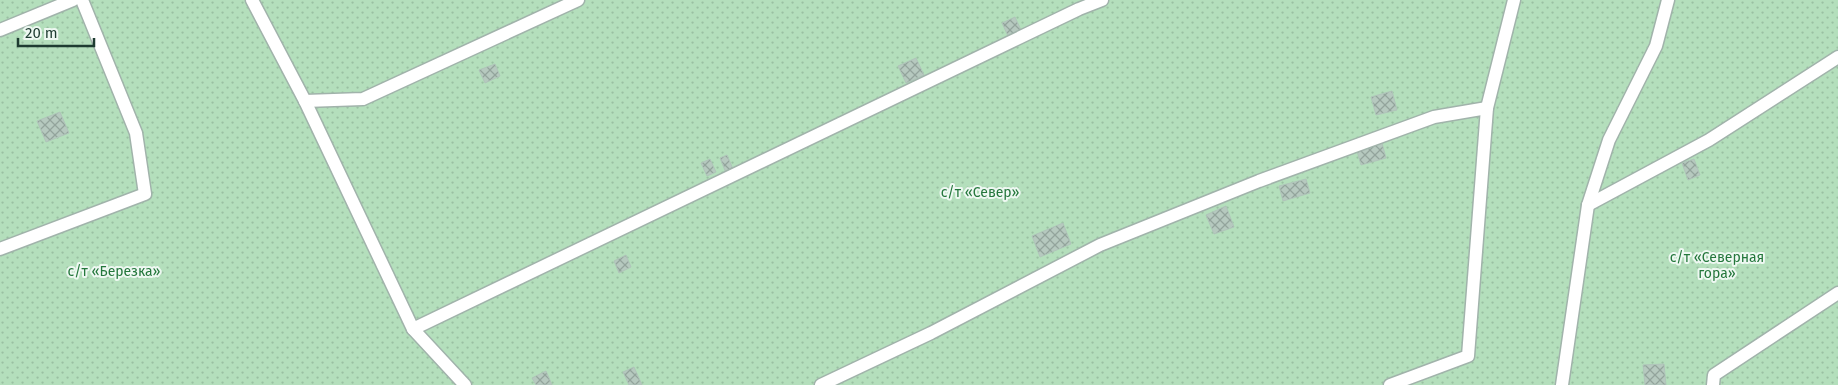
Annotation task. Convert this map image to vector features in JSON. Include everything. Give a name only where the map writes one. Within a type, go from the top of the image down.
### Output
[{"type":"lane","points":[[0,30],[73,0]]},
{"type":"lane","points":[[0,249],[145,194],[136,133],[82,0]]},
{"type":"lane","points":[[252,0],[305,101],[413,329],[465,385]]},
{"type":"lane","points":[[305,101],[362,99],[578,0]]},
{"type":"lane","points":[[413,329],[1102,0]]},
{"type":"lane","points":[[1390,385],[1468,356],[1487,108],[1514,0]]},
{"type":"lane","points":[[1562,385],[1588,205],[1608,140],[1656,46],[1668,0]]},
{"type":"lane","points":[[1588,205],[1709,140],[1838,57]]},
{"type":"lane","points":[[821,385],[931,333],[1100,244],[1260,180],[1434,117],[1487,108]]},
{"type":"lane","points":[[1713,385],[1714,375],[1838,293]]},
{"type":"green space","name":"с/т «Север»","points":[[0,0],[1838,0],[1838,385],[0,385]]},
{"type":"building","points":[[1015,17],[1021,30],[1008,36],[1002,23]]},
{"type":"building","points":[[916,58],[924,75],[906,83],[898,66]]},
{"type":"building","points":[[495,64],[500,76],[485,83],[479,70]]},
{"type":"building","points":[[1392,91],[1397,110],[1376,115],[1371,97]]},
{"type":"building","points":[[60,112],[69,133],[46,142],[37,121]]},
{"type":"building","points":[[1382,143],[1386,158],[1361,165],[1357,151]]},
{"type":"building","points":[[727,155],[733,169],[726,173],[720,158]]},
{"type":"building","points":[[710,159],[716,172],[707,176],[701,163]]},
{"type":"building","points":[[1694,159],[1700,175],[1688,180],[1682,163]]},
{"type":"building","points":[[1306,179],[1310,193],[1283,201],[1279,186]]},
{"type":"building","points":[[1226,206],[1234,227],[1214,234],[1206,215]]},
{"type":"building","points":[[1063,223],[1071,244],[1040,257],[1032,236]]},
{"type":"building","points":[[626,255],[631,267],[619,273],[614,261]]},
{"type":"building","points":[[1664,364],[1666,385],[1645,385],[1643,365]]},
{"type":"building","points":[[634,367],[642,385],[629,385],[623,372]]},
{"type":"building","points":[[546,371],[552,385],[536,385],[532,378]]},
{"type":"park label","name":"с/т «Северная гора»","points":[[1717,266]]},
{"type":"park label","name":"с/т «Березка»","points":[[114,271]]}]
